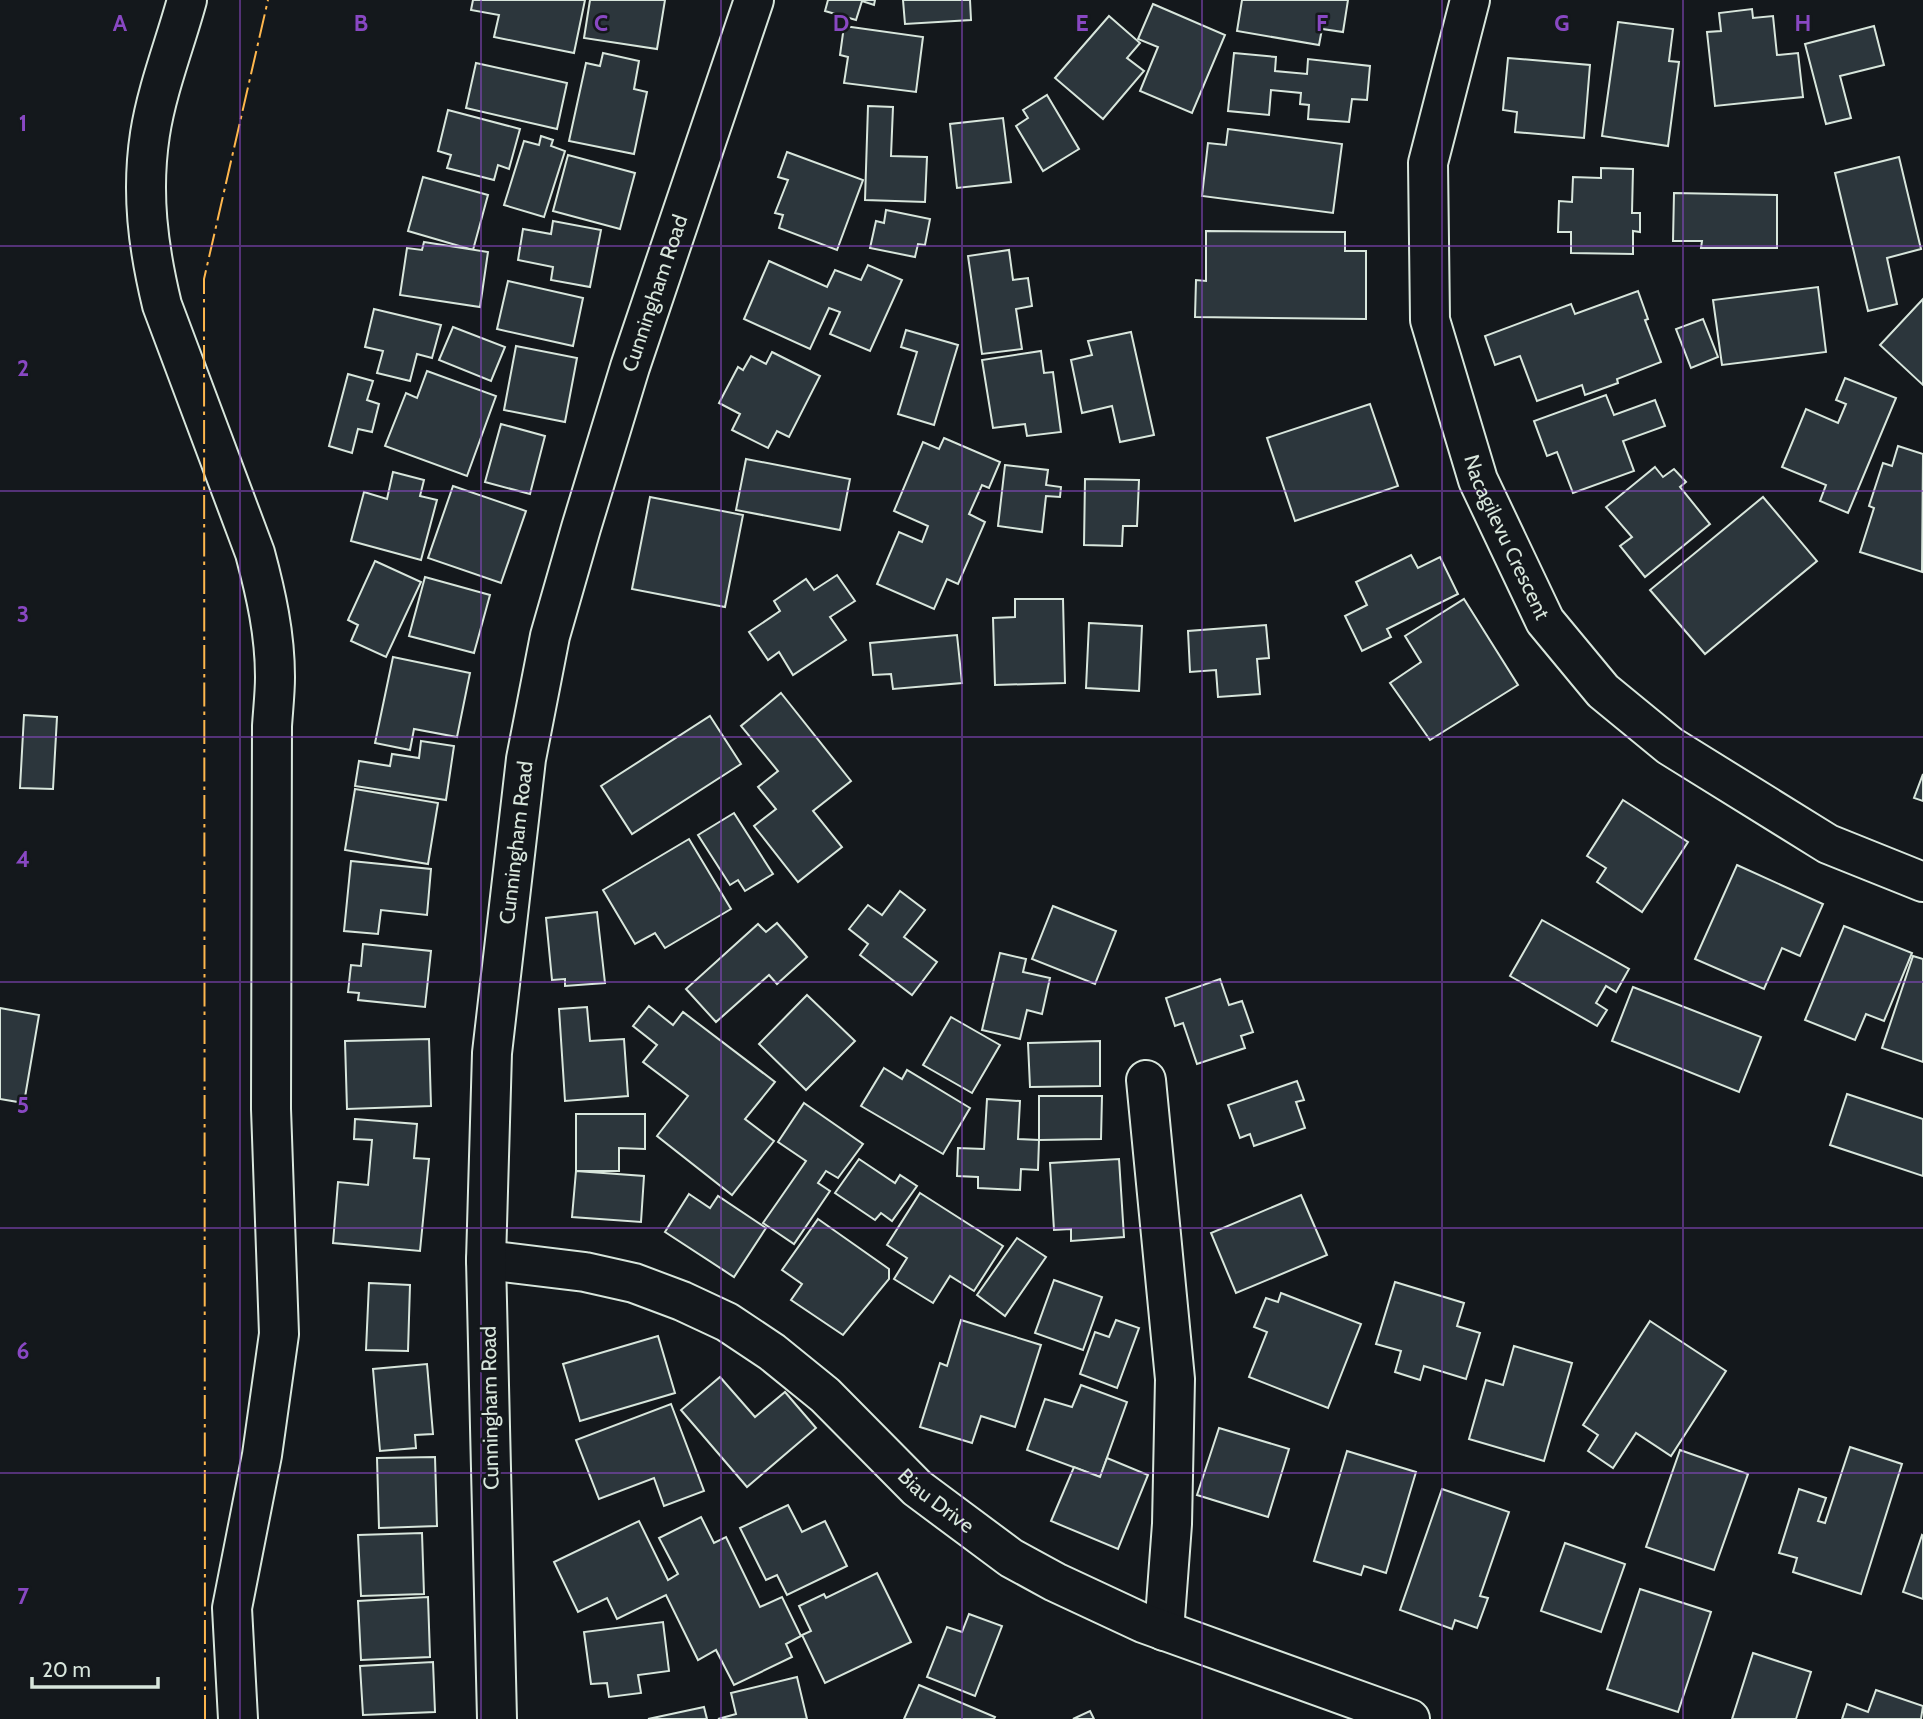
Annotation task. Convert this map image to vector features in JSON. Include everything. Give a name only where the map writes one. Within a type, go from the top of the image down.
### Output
[{"type":"street","points":[[187,0],[159,92],[150,134],[146,188],[150,252],[162,304],[255,553],[266,592],[275,678],[272,726],[271,1109],[279,1334],[262,1455],[232,1608],[238,1719]]},
{"type":"street","name":"Cunningham Road","points":[[497,1719],[486,1260],[492,1053],[526,759],[550,636],[630,367],[754,0]]},
{"type":"street","name":"Nacagilevu Crescent","points":[[1470,0],[1428,163],[1430,320],[1478,480],[1545,621],[1603,691],[1670,746],[1828,844],[1923,883]]},
{"type":"street","points":[[1146,1080],[1175,1379],[1172,1524],[1164,1631]]},
{"type":"street","name":"Biau Drive","points":[[486,1260],[585,1272],[634,1283],[727,1322],[772,1352],[825,1395],[917,1488],[1011,1558],[1143,1623],[1410,1719]]},
{"type":"building","points":[[473,0],[585,0],[574,53],[494,37],[499,15],[471,10]]},
{"type":"building","points":[[590,0],[665,0],[657,49],[584,38]]},
{"type":"building","points":[[828,0],[875,0],[874,5],[862,1],[856,20],[825,11]]},
{"type":"building","points":[[903,0],[970,0],[971,20],[905,24]]},
{"type":"building","points":[[1242,0],[1348,0],[1343,32],[1322,29],[1319,45],[1237,31]]},
{"type":"building","points":[[1153,4],[1225,35],[1192,113],[1140,91],[1158,47],[1138,39]]},
{"type":"building","points":[[1752,9],[1753,18],[1773,16],[1777,55],[1798,53],[1803,97],[1715,106],[1707,32],[1721,31],[1719,13]]},
{"type":"building","points":[[1109,16],[1140,43],[1127,58],[1144,71],[1103,119],[1055,78]]},
{"type":"building","points":[[1618,22],[1673,29],[1669,61],[1679,62],[1668,146],[1602,136]]},
{"type":"building","points":[[844,26],[923,37],[916,92],[844,83],[848,57],[840,55]]},
{"type":"building","points":[[1874,26],[1884,65],[1840,76],[1851,118],[1826,124],[1805,44]]},
{"type":"building","points":[[603,53],[639,61],[634,89],[647,92],[634,154],[569,141],[586,63],[600,66]]},
{"type":"building","points":[[1234,53],[1276,57],[1275,71],[1307,74],[1308,59],[1370,66],[1367,100],[1352,99],[1349,122],[1308,119],[1309,105],[1300,104],[1301,93],[1271,90],[1269,115],[1228,111]]},
{"type":"building","points":[[1508,58],[1590,65],[1584,138],[1515,132],[1517,112],[1503,110]]},
{"type":"building","points":[[476,63],[567,83],[557,129],[466,108]]},
{"type":"building","points":[[1047,95],[1079,149],[1043,171],[1016,126],[1028,118],[1023,110]]},
{"type":"building","points":[[868,106],[893,107],[891,156],[927,157],[925,202],[865,200]]},
{"type":"building","points":[[448,110],[520,129],[509,169],[498,165],[494,180],[447,168],[451,155],[438,151]]},
{"type":"building","points":[[1003,118],[1011,182],[957,188],[950,124]]},
{"type":"building","points":[[1228,129],[1342,144],[1333,213],[1202,196],[1208,143],[1226,145]]},
{"type":"building","points":[[541,136],[553,140],[551,146],[565,151],[544,217],[504,205],[524,141],[539,145]]},
{"type":"building","points":[[787,152],[863,180],[837,250],[779,228],[783,215],[775,213],[788,180],[778,177]]},
{"type":"building","points":[[568,155],[635,173],[620,229],[553,211]]},
{"type":"building","points":[[1899,157],[1921,249],[1887,258],[1897,304],[1868,311],[1835,173]]},
{"type":"building","points":[[1601,168],[1633,169],[1632,213],[1640,213],[1640,232],[1633,231],[1633,254],[1571,253],[1571,232],[1558,232],[1559,201],[1572,202],[1573,177],[1601,178]]},
{"type":"building","points":[[423,177],[488,195],[473,250],[408,231]]},
{"type":"building","points":[[1674,193],[1777,195],[1777,248],[1701,248],[1702,241],[1673,241]]},
{"type":"building","points":[[886,210],[930,219],[925,245],[918,244],[915,257],[870,248],[876,221],[884,223]]},
{"type":"building","points":[[553,221],[601,230],[590,287],[551,280],[553,267],[518,260],[523,229],[551,234]]},
{"type":"building","points":[[1206,231],[1345,232],[1345,251],[1366,251],[1366,319],[1195,317],[1196,280],[1206,281]]},
{"type":"building","points":[[424,242],[488,252],[480,307],[400,295],[407,248],[422,250]]},
{"type":"building","points":[[1009,250],[1013,280],[1028,278],[1032,306],[1016,309],[1022,349],[982,354],[968,256]]},
{"type":"building","points":[[769,261],[827,287],[835,270],[861,280],[868,265],[902,280],[870,351],[830,334],[840,312],[829,308],[810,349],[744,319]]},
{"type":"building","points":[[508,281],[583,298],[573,346],[497,329]]},
{"type":"building","points":[[1818,287],[1826,352],[1722,365],[1713,300]]},
{"type":"building","points":[[1638,291],[1648,319],[1645,320],[1661,362],[1617,379],[1618,383],[1585,395],[1582,385],[1537,401],[1520,356],[1495,365],[1485,336],[1571,304],[1575,314]]},
{"type":"building","points":[[1923,299],[1923,385],[1880,345]]},
{"type":"building","points":[[374,309],[441,325],[432,358],[417,354],[410,381],[377,373],[383,351],[365,347]]},
{"type":"building","points":[[1703,319],[1718,357],[1691,368],[1676,329]]},
{"type":"building","points":[[453,327],[505,347],[491,381],[439,360]]},
{"type":"building","points":[[906,330],[958,345],[934,425],[898,414],[917,352],[901,347]]},
{"type":"building","points":[[1131,332],[1154,435],[1120,442],[1112,406],[1082,413],[1071,360],[1092,355],[1088,341]]},
{"type":"building","points":[[516,346],[577,358],[565,422],[504,410]]},
{"type":"building","points":[[1041,351],[1044,373],[1053,372],[1061,432],[1027,436],[1025,424],[993,428],[982,360]]},
{"type":"building","points":[[772,352],[820,376],[789,437],[777,431],[768,448],[732,430],[740,414],[719,403],[738,367],[743,370],[751,356],[766,364]]},
{"type":"building","points":[[427,371],[496,396],[467,476],[385,446],[406,393],[417,398]]},
{"type":"building","points":[[348,374],[373,381],[367,400],[379,404],[372,432],[358,429],[352,453],[329,446]]},
{"type":"building","points":[[1845,378],[1896,398],[1848,513],[1820,501],[1826,485],[1782,467],[1806,409],[1838,423],[1846,404],[1836,400]]},
{"type":"building","points":[[1606,395],[1614,415],[1655,400],[1665,426],[1623,441],[1634,471],[1573,493],[1557,452],[1547,456],[1534,421]]},
{"type":"building","points":[[1370,404],[1398,486],[1295,521],[1267,438]]},
{"type":"building","points":[[501,424],[545,436],[530,494],[485,482]]},
{"type":"building","points":[[944,438],[1000,462],[989,488],[982,485],[969,514],[985,522],[958,584],[947,579],[934,609],[877,584],[899,532],[922,542],[928,526],[894,511],[923,442],[939,449]]},
{"type":"building","points":[[1898,446],[1923,454],[1922,572],[1860,552],[1874,508],[1869,506],[1883,463],[1892,466]]},
{"type":"building","points":[[746,459],[850,479],[840,530],[736,510]]},
{"type":"building","points":[[1005,465],[1048,470],[1046,485],[1061,487],[1060,497],[1046,496],[1042,532],[998,526]]},
{"type":"building","points":[[1655,467],[1663,477],[1674,469],[1686,482],[1680,487],[1710,524],[1645,577],[1620,546],[1632,537],[1606,507]]},
{"type":"building","points":[[393,472],[424,480],[420,496],[437,500],[421,560],[351,541],[364,492],[387,499]]},
{"type":"building","points":[[1085,479],[1139,480],[1137,526],[1123,526],[1122,546],[1084,545]]},
{"type":"building","points":[[453,486],[526,511],[501,583],[428,558]]},
{"type":"building","points":[[650,497],[743,515],[725,607],[632,589]]},
{"type":"building","points":[[1763,497],[1817,561],[1705,654],[1650,590]]},
{"type":"building","points":[[1411,555],[1418,568],[1440,557],[1458,594],[1387,629],[1391,637],[1362,651],[1345,616],[1367,605],[1356,582]]},
{"type":"building","points":[[375,561],[421,582],[386,657],[351,641],[358,625],[348,620]]},
{"type":"building","points":[[837,575],[855,601],[830,617],[846,640],[793,675],[779,652],[768,660],[749,632],[780,611],[774,601],[806,579],[814,590]]},
{"type":"building","points":[[425,577],[490,595],[474,653],[409,636]]},
{"type":"building","points":[[1015,599],[1063,599],[1065,683],[995,685],[993,618],[1015,617]]},
{"type":"building","points":[[1464,599],[1518,685],[1430,740],[1390,683],[1421,662],[1405,636]]},
{"type":"building","points":[[1089,623],[1142,626],[1139,691],[1086,688]]},
{"type":"building","points":[[1266,625],[1269,658],[1257,659],[1260,694],[1218,697],[1216,670],[1190,672],[1188,631]]},
{"type":"building","points":[[957,635],[962,683],[893,689],[891,674],[873,675],[870,643]]},
{"type":"building","points":[[393,657],[470,673],[457,737],[414,729],[410,750],[375,743]]},
{"type":"building","points":[[781,693],[851,781],[813,811],[842,847],[798,882],[754,826],[776,809],[758,787],[778,771],[741,726]]},
{"type":"building","points":[[24,715],[57,717],[53,789],[20,788]]},
{"type":"building","points":[[710,716],[741,764],[632,834],[601,786]]},
{"type":"building","points":[[421,741],[454,746],[446,800],[355,786],[359,761],[390,766],[392,754],[419,758]]},
{"type":"building","points":[[1923,774],[1923,801],[1914,798]]},
{"type":"building","points":[[355,789],[438,803],[428,864],[345,850]]},
{"type":"building","points":[[1623,800],[1688,842],[1642,912],[1597,882],[1606,868],[1587,856]]},
{"type":"building","points":[[734,813],[773,874],[745,891],[738,880],[730,885],[698,835]]},
{"type":"building","points":[[689,839],[731,909],[665,948],[655,933],[635,944],[603,890]]},
{"type":"building","points":[[351,861],[431,869],[427,915],[381,910],[378,934],[344,931]]},
{"type":"building","points":[[1737,865],[1823,904],[1800,956],[1782,948],[1764,989],[1695,959]]},
{"type":"building","points":[[900,891],[925,910],[904,937],[937,962],[912,995],[860,955],[868,944],[849,929],[868,905],[882,915]]},
{"type":"building","points":[[1053,906],[1116,931],[1095,984],[1032,959]]},
{"type":"building","points":[[597,912],[605,983],[565,986],[565,979],[552,980],[546,918]]},
{"type":"building","points":[[1542,920],[1629,969],[1616,992],[1606,986],[1596,1003],[1607,1010],[1597,1026],[1510,976]]},
{"type":"building","points":[[777,923],[807,957],[777,984],[769,975],[716,1022],[686,989],[758,924],[766,932]]},
{"type":"building","points":[[1844,926],[1912,953],[1884,1021],[1866,1014],[1855,1040],[1805,1020]]},
{"type":"building","points":[[363,944],[431,951],[425,1007],[358,1000],[359,993],[348,992],[351,965],[361,966]]},
{"type":"building","points":[[1000,953],[1026,959],[1023,972],[1050,978],[1042,1014],[1027,1010],[1020,1039],[982,1030]]},
{"type":"building","points":[[1913,956],[1923,959],[1923,1062],[1882,1048]]},
{"type":"building","points":[[1220,979],[1229,1005],[1242,1001],[1253,1032],[1241,1036],[1245,1048],[1197,1064],[1183,1023],[1175,1026],[1166,998]]},
{"type":"building","points":[[1633,987],[1761,1037],[1739,1092],[1612,1041]]},
{"type":"building","points":[[807,995],[855,1041],[806,1090],[759,1044]]},
{"type":"building","points":[[649,1006],[673,1025],[683,1012],[775,1082],[745,1119],[774,1141],[732,1195],[657,1136],[688,1096],[643,1062],[657,1045],[633,1026]]},
{"type":"building","points":[[587,1007],[590,1041],[624,1039],[628,1096],[565,1101],[559,1009]]},
{"type":"building","points":[[0,1008],[39,1015],[24,1103],[0,1099]]},
{"type":"building","points":[[951,1017],[1000,1045],[972,1093],[923,1065]]},
{"type":"building","points":[[429,1039],[431,1106],[347,1109],[345,1041]]},
{"type":"building","points":[[1100,1041],[1100,1086],[1030,1087],[1028,1043]]},
{"type":"building","points":[[884,1068],[902,1079],[907,1070],[970,1108],[943,1154],[861,1106]]},
{"type":"building","points":[[1297,1081],[1304,1100],[1296,1102],[1305,1128],[1254,1146],[1250,1134],[1240,1138],[1228,1105]]},
{"type":"building","points":[[1847,1094],[1923,1119],[1923,1176],[1830,1145]]},
{"type":"building","points":[[1039,1096],[1102,1096],[1101,1139],[1039,1140]]},
{"type":"building","points":[[987,1099],[1020,1101],[1018,1139],[1039,1140],[1038,1170],[1021,1169],[1020,1190],[978,1188],[978,1177],[957,1176],[958,1148],[984,1149]]},
{"type":"building","points":[[804,1103],[863,1144],[838,1178],[826,1171],[818,1183],[830,1191],[794,1244],[763,1223],[806,1161],[778,1142]]},
{"type":"building","points":[[576,1114],[645,1114],[645,1149],[619,1148],[619,1171],[576,1171]]},
{"type":"building","points":[[355,1119],[417,1124],[414,1158],[429,1159],[420,1251],[333,1243],[338,1182],[368,1185],[372,1140],[354,1139]]},
{"type":"building","points":[[859,1159],[895,1183],[900,1175],[917,1186],[892,1221],[881,1213],[875,1220],[835,1193]]},
{"type":"building","points":[[1119,1159],[1124,1237],[1071,1241],[1071,1229],[1054,1230],[1050,1163]]},
{"type":"building","points":[[576,1171],[644,1176],[641,1222],[572,1217]]},
{"type":"building","points":[[920,1193],[1003,1246],[974,1291],[950,1276],[933,1303],[894,1279],[907,1258],[887,1245]]},
{"type":"building","points":[[689,1194],[710,1208],[718,1196],[766,1228],[734,1277],[665,1232]]},
{"type":"building","points":[[1301,1195],[1327,1255],[1236,1293],[1211,1233]]},
{"type":"building","points":[[818,1219],[889,1269],[889,1279],[843,1335],[791,1300],[802,1284],[782,1270]]},
{"type":"building","points":[[1017,1238],[1046,1257],[1005,1316],[977,1295]]},
{"type":"building","points":[[1054,1280],[1102,1297],[1083,1350],[1035,1333]]},
{"type":"building","points":[[1395,1282],[1464,1303],[1457,1326],[1480,1333],[1466,1379],[1424,1366],[1420,1380],[1395,1372],[1401,1351],[1376,1344]]},
{"type":"building","points":[[369,1283],[410,1285],[408,1351],[366,1350]]},
{"type":"building","points":[[1281,1293],[1361,1324],[1328,1408],[1249,1377],[1267,1332],[1254,1327],[1266,1298],[1278,1302]]},
{"type":"building","points":[[961,1320],[1041,1345],[1015,1427],[981,1416],[972,1443],[920,1427],[940,1363],[947,1366]]},
{"type":"building","points":[[1116,1320],[1139,1328],[1117,1388],[1080,1374],[1095,1332],[1109,1337]]},
{"type":"building","points":[[1650,1321],[1726,1371],[1671,1456],[1636,1433],[1613,1468],[1588,1451],[1598,1435],[1583,1425]]},
{"type":"building","points":[[658,1336],[675,1393],[580,1421],[563,1364]]},
{"type":"building","points":[[1514,1346],[1572,1363],[1544,1461],[1469,1439],[1486,1380],[1503,1385]]},
{"type":"building","points":[[427,1364],[433,1434],[415,1435],[416,1448],[380,1451],[373,1369]]},
{"type":"building","points":[[720,1377],[755,1417],[785,1392],[816,1428],[747,1487],[681,1410]]},
{"type":"building","points":[[1081,1385],[1127,1402],[1100,1477],[1027,1450],[1045,1399],[1072,1407]]},
{"type":"building","points":[[671,1404],[704,1491],[664,1506],[654,1478],[599,1499],[576,1440]]},
{"type":"building","points":[[1219,1428],[1289,1449],[1268,1517],[1197,1495]]},
{"type":"building","points":[[1850,1447],[1902,1464],[1861,1594],[1793,1572],[1797,1558],[1779,1553],[1799,1489],[1826,1498],[1818,1521],[1825,1523]]},
{"type":"building","points":[[1680,1450],[1748,1474],[1714,1570],[1646,1547]]},
{"type":"building","points":[[1347,1451],[1416,1472],[1386,1573],[1364,1566],[1361,1575],[1314,1561]]},
{"type":"building","points":[[435,1457],[437,1526],[379,1528],[377,1458]]},
{"type":"building","points":[[1107,1458],[1148,1475],[1118,1549],[1051,1521],[1074,1467],[1100,1477]]},
{"type":"building","points":[[1442,1489],[1509,1512],[1480,1596],[1488,1598],[1477,1628],[1455,1620],[1452,1629],[1400,1610]]},
{"type":"building","points":[[788,1505],[802,1532],[825,1521],[847,1566],[787,1595],[777,1575],[766,1580],[740,1528]]},
{"type":"building","points":[[701,1517],[714,1543],[726,1537],[760,1607],[782,1597],[801,1636],[786,1644],[792,1657],[734,1685],[716,1650],[698,1660],[666,1595],[617,1619],[607,1598],[578,1612],[554,1562],[639,1521],[668,1580],[678,1574],[659,1538]]},
{"type":"building","points":[[422,1533],[424,1594],[361,1596],[358,1535]]},
{"type":"building","points":[[1923,1536],[1923,1599],[1903,1592]]},
{"type":"building","points":[[1565,1543],[1625,1564],[1601,1632],[1541,1611]]},
{"type":"building","points":[[877,1573],[911,1642],[825,1683],[802,1635],[811,1631],[799,1606],[824,1594],[826,1598]]},
{"type":"building","points":[[1640,1589],[1711,1612],[1678,1712],[1607,1689]]},
{"type":"building","points":[[428,1597],[430,1657],[361,1660],[358,1601]]},
{"type":"building","points":[[969,1614],[1002,1626],[975,1696],[927,1677],[947,1627],[962,1632]]},
{"type":"building","points":[[663,1622],[669,1671],[638,1675],[641,1693],[609,1697],[607,1683],[591,1684],[584,1632]]},
{"type":"building","points":[[1753,1653],[1811,1672],[1796,1719],[1732,1719]]},
{"type":"building","points":[[433,1662],[435,1712],[363,1715],[360,1666]]},
{"type":"building","points":[[797,1677],[807,1719],[718,1719],[736,1714],[731,1693]]},
{"type":"building","points":[[919,1685],[995,1717],[904,1719]]},
{"type":"building","points":[[1876,1690],[1923,1706],[1921,1719],[1842,1719],[1847,1704],[1868,1712]]},
{"type":"building","points":[[704,1707],[707,1719],[648,1719]]},
{"type":"building","points":[[1090,1711],[1094,1719],[1073,1719]]},
{"type":"power","points":[[205,1719],[204,279],[268,0]]}]
